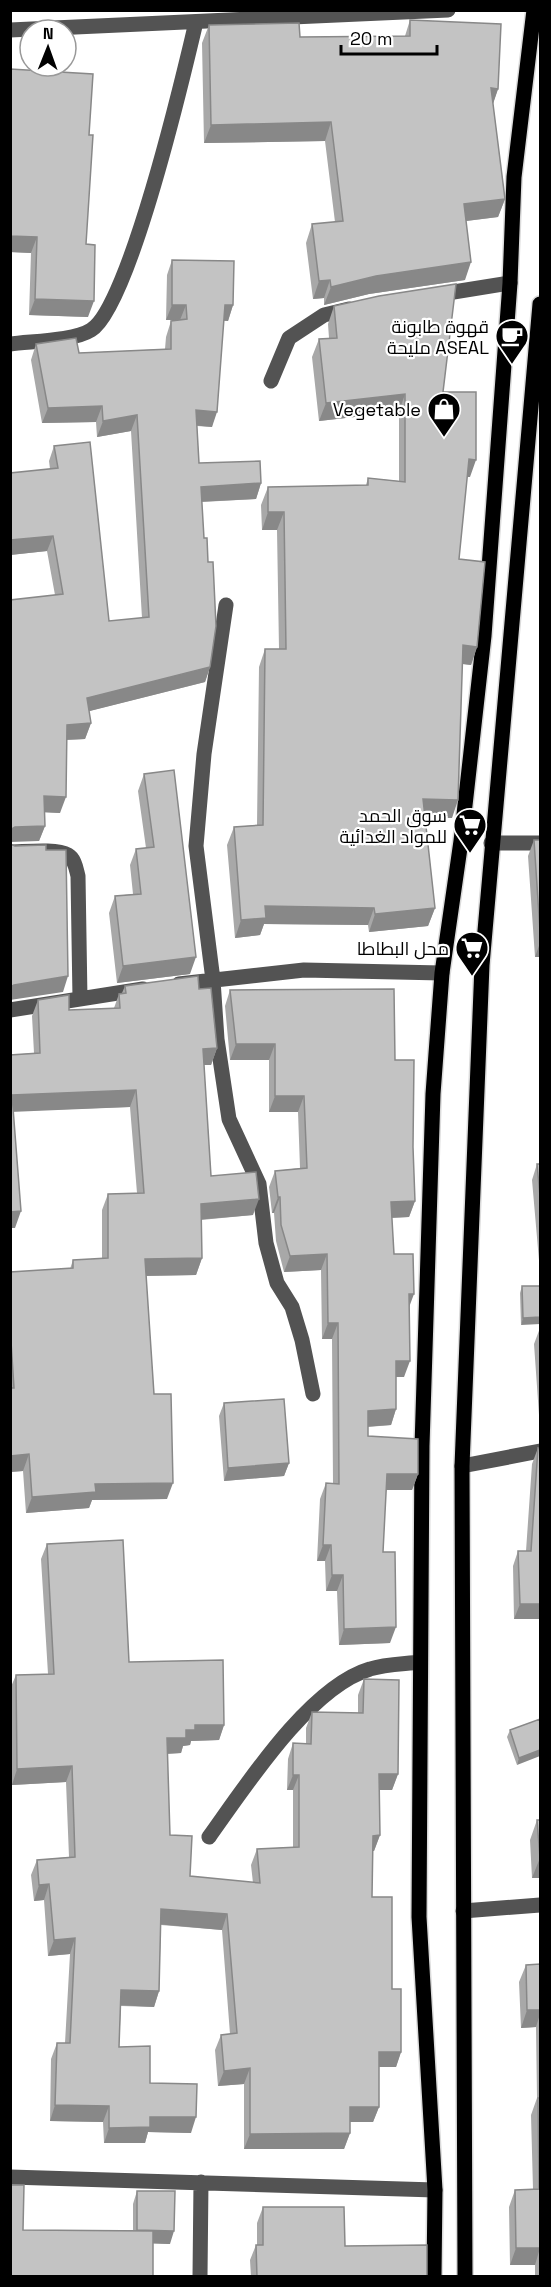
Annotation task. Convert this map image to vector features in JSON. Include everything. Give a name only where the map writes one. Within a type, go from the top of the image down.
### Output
[{"type":"main road","points":[[434,2277],[435,2190],[419,1917],[422,1446],[433,1094],[442,973],[461,841],[484,636],[510,284],[514,177],[534,10]]},
{"type":"main road","points":[[465,2277],[462,1466],[482,965],[491,843],[539,344],[540,304]]},
{"type":"street","points":[[10,30],[448,10]]},
{"type":"street","points":[[10,344],[66,338],[92,330],[112,305],[140,232],[196,22]]},
{"type":"street","points":[[418,297],[510,284]]},
{"type":"street","points":[[271,381],[289,338],[324,315],[362,307]]},
{"type":"street","points":[[226,605],[204,754],[196,846],[213,980],[217,1039],[229,1119],[259,1184],[266,1243],[277,1283],[292,1307],[302,1340],[313,1394]]},
{"type":"street","points":[[491,843],[540,843]]},
{"type":"street","points":[[10,852],[59,852],[68,855],[73,861],[78,876],[80,999]]},
{"type":"street","points":[[10,1010],[162,986],[304,970],[442,973]]},
{"type":"street","points":[[462,1466],[540,1451]]},
{"type":"street","points":[[209,1837],[260,1766],[294,1725],[335,1687],[369,1669],[420,1662]]},
{"type":"street","points":[[464,1911],[540,1905]]},
{"type":"street","points":[[10,2177],[435,2190]]},
{"type":"street","points":[[200,2277],[201,2182]]},
{"type":"building","points":[[410,20],[501,24],[498,89],[491,88],[505,199],[464,204],[471,262],[376,276],[331,287],[330,280],[319,281],[312,224],[343,221],[331,122],[211,125],[209,25],[299,23],[300,37],[410,36]]},
{"type":"building","points":[[10,69],[18,69],[18,78],[78,78],[78,73],[93,74],[89,135],[93,135],[86,244],[95,245],[94,301],[35,299],[37,237],[10,236]]},
{"type":"building","points":[[172,260],[234,261],[233,305],[225,305],[217,412],[196,410],[199,463],[260,461],[261,483],[201,487],[204,538],[207,538],[208,562],[213,562],[216,626],[210,667],[87,698],[91,723],[67,725],[66,797],[44,796],[45,826],[15,827],[10,830],[10,600],[63,594],[53,536],[10,540],[10,473],[58,468],[54,446],[90,442],[109,621],[149,617],[137,415],[103,421],[102,406],[48,408],[36,344],[76,338],[79,353],[171,349],[171,321],[187,319],[186,305],[172,305]]},
{"type":"building","points":[[456,284],[443,392],[476,392],[476,460],[469,459],[459,559],[485,562],[477,647],[463,645],[458,800],[423,799],[435,908],[375,914],[374,908],[265,906],[266,918],[241,920],[234,827],[263,825],[265,649],[286,649],[284,512],[268,512],[268,487],[368,485],[368,478],[405,482],[405,394],[326,403],[319,339],[337,338],[334,306],[379,296]]},
{"type":"building","points":[[174,770],[196,957],[123,966],[115,896],[141,894],[136,849],[154,847],[144,774]]},
{"type":"building","points":[[534,840],[540,840],[540,931]]},
{"type":"building","points":[[10,844],[15,846],[46,845],[46,850],[66,850],[68,976],[10,987]]},
{"type":"building","points":[[198,976],[199,989],[211,988],[217,1048],[203,1049],[211,1176],[256,1172],[259,1199],[201,1204],[202,1258],[145,1259],[154,1394],[171,1394],[173,1483],[95,1484],[96,1492],[32,1497],[29,1454],[10,1456],[10,1388],[14,1388],[10,1326],[10,1272],[73,1268],[73,1260],[108,1258],[108,1194],[144,1193],[136,1090],[12,1095],[21,1211],[10,1212],[10,1055],[40,1053],[38,1000],[69,995],[69,1010],[120,1008],[119,994],[126,993],[125,986]]},
{"type":"building","points":[[394,989],[395,1060],[414,1060],[415,1201],[391,1202],[394,1254],[413,1254],[414,1294],[409,1294],[410,1361],[396,1361],[396,1409],[368,1411],[368,1436],[418,1439],[418,1474],[387,1474],[383,1552],[395,1552],[396,1627],[344,1629],[343,1575],[332,1575],[331,1545],[323,1545],[326,1483],[339,1484],[338,1323],[328,1323],[327,1254],[290,1256],[281,1225],[280,1197],[278,1197],[275,1171],[307,1168],[304,1096],[275,1096],[275,1044],[236,1044],[230,990]]},
{"type":"building","points":[[537,1164],[540,1164],[540,1196]]},
{"type":"building","points":[[522,1286],[540,1286],[540,1317],[523,1318]]},
{"type":"building","points":[[284,1399],[289,1463],[228,1468],[224,1403]]},
{"type":"building","points":[[538,1448],[540,1449],[540,1604],[520,1604],[518,1551],[531,1551]]},
{"type":"building","points":[[123,1540],[129,1662],[223,1660],[224,1725],[195,1725],[195,1730],[186,1730],[186,1738],[167,1738],[170,1835],[192,1836],[190,1876],[260,1883],[257,1849],[299,1847],[299,1775],[293,1775],[293,1743],[311,1744],[312,1712],[363,1713],[364,1679],[399,1680],[398,1774],[379,1774],[380,1835],[373,1836],[372,1897],[392,1897],[392,1989],[401,1989],[401,2052],[379,2052],[379,2107],[350,2107],[350,2133],[250,2134],[250,2068],[224,2071],[221,2035],[237,2033],[227,1914],[161,1909],[159,1991],[121,1990],[119,2047],[150,2046],[150,2083],[197,2084],[196,2117],[150,2117],[150,2127],[109,2128],[109,2106],[55,2105],[57,2043],[70,2043],[75,1938],[54,1940],[49,1884],[39,1885],[37,1860],[75,1857],[72,1766],[17,1769],[16,1675],[54,1674],[47,1544]]},
{"type":"building","points":[[540,1719],[540,1750],[519,1758],[510,1730]]},
{"type":"building","points":[[537,1820],[540,1820],[540,1858]]},
{"type":"building","points":[[540,1964],[540,2010],[527,2010],[526,1965]]},
{"type":"building","points":[[538,2098],[540,2098],[540,2248],[516,2248],[515,2190],[539,2189]]},
{"type":"building","points":[[10,2185],[24,2185],[23,2230],[153,2231],[153,2277],[10,2277]]},
{"type":"building","points":[[137,2191],[175,2191],[174,2231],[137,2230]]},
{"type":"building","points":[[263,2207],[344,2207],[345,2246],[427,2245],[427,2277],[257,2277],[256,2245],[263,2245]]},
{"type":"place","name":"قهوة طابونة مليحة ASEAL","points":[[512,365]]},
{"type":"place","name":"Vegetable","points":[[444,438]]},
{"type":"place","name":"سوق الحمد للمواد الغدائية","points":[[470,854]]},
{"type":"place","name":"محل البطاطا","points":[[472,977]]}]
